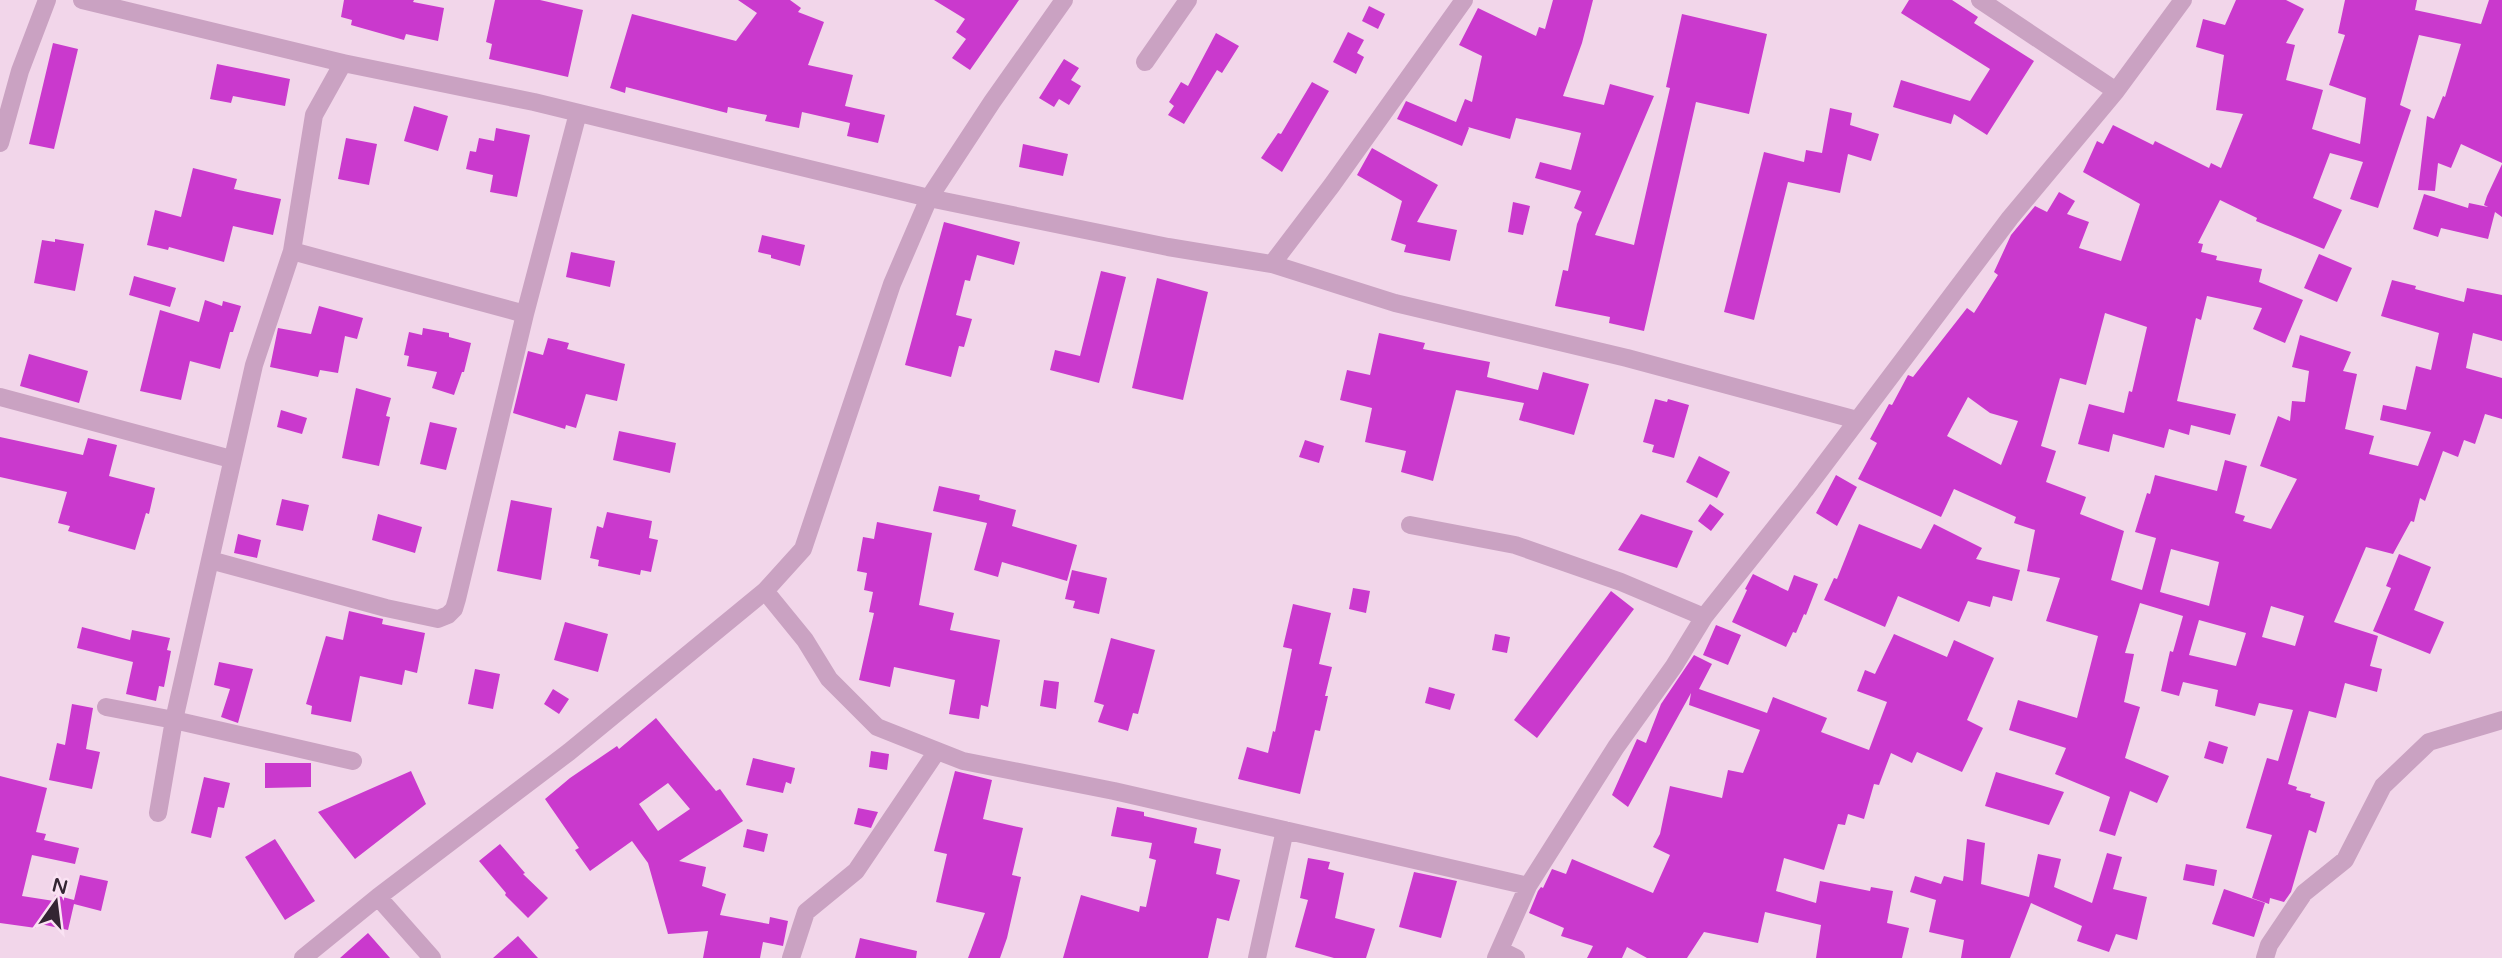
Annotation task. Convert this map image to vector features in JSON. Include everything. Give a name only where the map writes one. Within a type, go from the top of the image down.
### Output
[{"type":"street","points":[[0,143],[20,71],[47,0]]},
{"type":"street","points":[[82,0],[344,63],[578,113],[929,198],[1168,247],[1272,264],[1395,303],[1627,358],[1857,420]]},
{"type":"street","points":[[303,958],[378,897],[569,752],[765,592],[803,549],[892,284],[929,198],[1064,0]]},
{"type":"street","points":[[1145,62],[1188,0]]},
{"type":"street","points":[[1980,0],[2116,91]]},
{"type":"street","points":[[1504,955],[1528,886],[1616,747],[1674,666],[1704,617],[2010,218],[2116,91],[2183,0]]},
{"type":"street","points":[[1272,264],[1332,185],[1455,3]]},
{"type":"street","points":[[158,813],[174,720],[231,459],[254,365],[292,251],[314,115],[344,63]]},
{"type":"street","points":[[210,560],[386,608],[438,619],[454,609],[525,314],[578,113]]},
{"type":"street","points":[[292,251],[525,314]]},
{"type":"street","points":[[0,397],[231,459]]},
{"type":"street","points":[[1410,525],[1515,545],[1621,582],[1704,617]]},
{"type":"street","points":[[765,592],[805,640],[828,678],[860,712],[877,727],[937,751],[963,761],[1114,791],[1528,886]]},
{"type":"street","points":[[106,707],[353,761]]},
{"type":"street","points":[[2266,958],[2269,945],[2304,893],[2345,860],[2383,786],[2429,741],[2502,720]]},
{"type":"street","points":[[791,958],[806,912],[856,871],[937,751]]},
{"type":"street","points":[[1257,958],[1285,830]]},
{"type":"street","points":[[378,897],[432,958]]},
{"type":"building","points":[[344,0],[414,0],[413,2],[444,8],[438,41],[406,34],[404,40],[351,25],[352,20],[341,17]]},
{"type":"building","points":[[495,0],[540,0],[583,10],[568,77],[489,59],[492,44],[486,42]]},
{"type":"building","points":[[738,0],[790,0],[801,8],[798,12],[824,22],[808,65],[853,75],[845,106],[885,115],[878,143],[847,136],[850,123],[802,112],[799,128],[765,121],[767,115],[728,107],[727,113],[626,87],[625,93],[610,88],[632,14],[736,41],[757,13]]},
{"type":"building","points":[[934,0],[1019,0],[970,70],[952,58],[966,39],[956,32],[965,19]]},
{"type":"building","points":[[1553,0],[1593,0],[1582,43],[1563,96],[1604,105],[1610,84],[1654,96],[1595,235],[1634,245],[1670,88],[1666,87],[1682,14],[1767,34],[1749,114],[1696,102],[1644,331],[1609,323],[1610,317],[1555,306],[1563,270],[1568,271],[1582,212],[1574,208],[1581,191],[1535,178],[1540,162],[1571,170],[1581,133],[1516,118],[1510,139],[1468,127],[1462,146],[1397,119],[1406,101],[1456,122],[1465,99],[1472,102],[1482,56],[1459,45],[1478,8],[1536,36],[1539,27],[1545,29]]},
{"type":"building","points":[[1909,0],[1952,0],[1978,17],[1974,23],[2034,61],[1987,135],[1954,114],[1951,124],[1893,107],[1901,80],[1970,101],[1990,69],[1901,13]]},
{"type":"building","points":[[2236,0],[2286,0],[2304,9],[2286,43],[2295,45],[2286,80],[2323,90],[2312,129],[2360,144],[2366,98],[2329,85],[2345,35],[2338,33],[2345,0],[2417,0],[2415,10],[2481,24],[2489,0],[2502,0],[2502,163],[2461,144],[2451,168],[2438,163],[2435,191],[2418,190],[2427,116],[2434,119],[2443,96],[2445,97],[2461,44],[2419,35],[2400,105],[2411,110],[2378,208],[2350,199],[2363,162],[2330,153],[2313,198],[2342,210],[2324,249],[2256,221],[2257,218],[2220,200],[2198,243],[2203,244],[2201,252],[2217,256],[2216,260],[2262,269],[2259,282],[2303,300],[2285,343],[2253,329],[2262,308],[2207,296],[2201,320],[2196,318],[2177,401],[2236,414],[2230,435],[2191,425],[2189,435],[2169,429],[2164,448],[2113,434],[2109,452],[2078,444],[2089,404],[2124,413],[2129,391],[2132,392],[2147,327],[2105,313],[2086,385],[2060,378],[2041,446],[2056,451],[2046,482],[2086,497],[2080,514],[2124,531],[2111,580],[2142,590],[2156,538],[2135,532],[2155,475],[2217,491],[2225,460],[2247,466],[2235,513],[2245,516],[2243,521],[2271,529],[2297,479],[2260,466],[2278,416],[2290,421],[2292,401],[2305,402],[2309,371],[2292,367],[2300,335],[2351,352],[2343,371],[2357,374],[2345,429],[2374,436],[2369,454],[2418,466],[2431,432],[2380,420],[2383,405],[2406,410],[2416,366],[2431,370],[2439,333],[2381,316],[2392,280],[2464,302],[2467,288],[2502,295],[2502,341],[2473,333],[2466,368],[2502,378],[2502,419],[2485,414],[2475,444],[2464,440],[2458,457],[2443,451],[2425,501],[2420,498],[2414,522],[2411,521],[2393,554],[2366,547],[2334,622],[2378,636],[2370,666],[2382,669],[2377,692],[2345,683],[2336,718],[2309,711],[2288,784],[2325,802],[2316,833],[2309,830],[2291,892],[2284,902],[2270,898],[2269,904],[2252,898],[2272,835],[2246,828],[2267,758],[2278,761],[2293,710],[2259,703],[2255,716],[2215,706],[2218,690],[2183,682],[2179,696],[2161,691],[2170,651],[2173,652],[2183,616],[2140,603],[2125,653],[2134,654],[2124,702],[2140,707],[2125,758],[2169,776],[2157,803],[2130,791],[2115,836],[2099,831],[2110,797],[2055,774],[2066,748],[2009,730],[2018,700],[2077,718],[2098,636],[2046,621],[2060,578],[2027,571],[2035,530],[2014,523],[2016,517],[1954,489],[1941,517],[1858,479],[1877,443],[1870,439],[1889,404],[1892,405],[1908,375],[1913,377],[1967,308],[1974,313],[1998,275],[1994,272],[2011,235],[2035,206],[2047,212],[2059,192],[2075,201],[2067,214],[2089,222],[2079,248],[2121,261],[2140,204],[2083,172],[2097,141],[2103,144],[2113,125],[2153,145],[2155,141],[2209,168],[2211,163],[2221,168],[2243,114],[2216,110],[2224,55],[2196,47],[2203,19],[2225,25]],"holes":[[[1968,397],[1990,413],[2018,421],[2001,465],[1947,436]],[[2171,549],[2219,562],[2209,606],[2160,592]],[[2271,606],[2304,616],[2295,646],[2262,637]],[[2199,620],[2246,633],[2236,666],[2189,655]]]},
{"type":"building","points":[[1369,6],[1385,14],[1378,29],[1362,21]]},
{"type":"building","points":[[1348,32],[1364,40],[1357,53],[1364,57],[1356,74],[1333,62]]},
{"type":"building","points":[[1216,33],[1239,46],[1222,73],[1217,70],[1184,124],[1168,115],[1174,106],[1169,102],[1181,82],[1188,86]]},
{"type":"building","points":[[53,43],[78,49],[54,149],[29,144]]},
{"type":"building","points":[[1064,59],[1079,68],[1071,80],[1081,86],[1069,105],[1059,99],[1054,107],[1039,98]]},
{"type":"building","points":[[217,64],[290,79],[285,106],[233,96],[231,103],[210,99]]},
{"type":"building","points":[[1312,82],[1329,91],[1282,172],[1261,158],[1278,133],[1281,134]]},
{"type":"building","points":[[414,106],[448,116],[438,151],[404,141]]},
{"type":"building","points":[[1830,108],[1852,113],[1850,125],[1879,134],[1871,161],[1848,154],[1840,193],[1788,182],[1754,320],[1724,312],[1764,152],[1804,162],[1806,150],[1822,153]]},
{"type":"building","points":[[496,128],[530,135],[517,197],[490,192],[493,175],[466,169],[470,151],[476,152],[479,138],[494,141]]},
{"type":"building","points":[[346,138],[377,144],[369,185],[338,179]]},
{"type":"building","points":[[1023,144],[1068,154],[1063,176],[1019,167]]},
{"type":"building","points":[[1372,148],[1438,185],[1417,222],[1457,230],[1450,261],[1404,252],[1406,245],[1391,240],[1402,201],[1357,175]]},
{"type":"building","points":[[2502,164],[2502,217],[2495,212],[2488,239],[2441,228],[2438,237],[2413,229],[2424,194],[2468,208],[2469,203],[2488,207],[2484,205]]},
{"type":"building","points":[[193,168],[237,179],[234,189],[281,199],[273,235],[233,226],[224,262],[169,247],[168,250],[147,245],[155,210],[181,217]]},
{"type":"building","points":[[1513,202],[1530,206],[1523,235],[1508,232]]},
{"type":"building","points":[[944,222],[1020,242],[1014,265],[977,255],[970,281],[965,280],[956,315],[972,319],[964,347],[959,346],[951,377],[905,365]]},
{"type":"building","points":[[762,235],[805,245],[800,266],[758,252]]},
{"type":"building","points":[[55,239],[84,244],[75,291],[34,283],[42,240],[55,242]]},
{"type":"building","points":[[571,252],[615,261],[610,287],[566,277]]},
{"type":"building","points":[[2319,254],[2352,268],[2337,302],[2304,288]]},
{"type":"building","points":[[1101,271],[1126,277],[1099,383],[1050,370],[1055,350],[1080,356]]},
{"type":"building","points":[[134,276],[176,288],[170,307],[129,295]]},
{"type":"building","points":[[1157,278],[1208,292],[1183,400],[1132,388]]},
{"type":"building","points":[[205,300],[222,306],[223,301],[241,306],[233,332],[230,332],[220,369],[190,361],[181,400],[140,391],[160,310],[199,322]]},
{"type":"building","points":[[319,306],[363,318],[357,339],[345,336],[338,373],[320,370],[318,377],[270,367],[278,328],[311,334]]},
{"type":"building","points":[[423,328],[449,333],[449,337],[471,343],[464,372],[454,395],[432,388],[437,372],[407,366],[409,356],[404,355],[409,332],[422,335]]},
{"type":"building","points":[[1379,333],[1425,343],[1423,349],[1490,362],[1487,377],[1538,390],[1543,372],[1589,384],[1574,435],[1519,420],[1524,403],[1456,390],[1433,481],[1401,472],[1406,451],[1365,442],[1372,408],[1340,400],[1347,370],[1370,375]]},
{"type":"building","points":[[548,338],[569,343],[567,349],[625,364],[617,401],[586,394],[576,428],[566,425],[565,429],[513,413],[528,351],[543,355]]},
{"type":"building","points":[[29,354],[88,371],[79,403],[20,386]]},
{"type":"building","points":[[356,388],[391,398],[386,416],[390,417],[379,466],[342,458]]},
{"type":"building","points":[[1655,399],[1667,402],[1668,399],[1689,405],[1674,458],[1652,452],[1654,445],[1643,442]]},
{"type":"building","points":[[281,410],[307,418],[302,434],[277,427]]},
{"type":"building","points":[[430,422],[457,428],[446,470],[420,464]]},
{"type":"building","points":[[619,431],[676,443],[670,473],[613,460]]},
{"type":"building","points":[[0,437],[83,455],[88,438],[117,445],[109,476],[155,488],[149,514],[146,513],[135,550],[68,531],[70,526],[58,523],[67,492],[0,477]]},
{"type":"building","points":[[1305,440],[1324,446],[1319,463],[1299,457]]},
{"type":"building","points":[[1699,456],[1730,472],[1717,498],[1686,482]]},
{"type":"building","points":[[1836,475],[1857,487],[1837,526],[1816,513]]},
{"type":"building","points":[[939,486],[980,495],[979,500],[1016,510],[1012,526],[1077,545],[1067,581],[1002,562],[998,577],[974,570],[987,523],[933,511]]},
{"type":"building","points":[[282,499],[309,505],[303,531],[276,525]]},
{"type":"building","points":[[511,500],[552,508],[541,580],[497,571]]},
{"type":"building","points":[[1710,504],[1724,514],[1711,531],[1698,521]]},
{"type":"building","points":[[607,512],[652,521],[649,538],[658,540],[651,572],[641,570],[640,575],[598,566],[599,560],[590,558],[597,526],[603,528]]},
{"type":"building","points":[[378,514],[422,527],[415,553],[372,540]]},
{"type":"building","points":[[1641,514],[1693,531],[1677,568],[1618,550]]},
{"type":"building","points":[[877,522],[932,533],[919,605],[954,613],[950,630],[1000,640],[988,707],[981,705],[979,719],[949,714],[955,680],[894,667],[890,687],[859,680],[874,613],[869,612],[873,592],[864,590],[867,573],[857,571],[863,537],[874,539]]},
{"type":"building","points":[[1859,524],[1921,549],[1934,524],[1982,548],[1976,559],[2020,570],[2012,601],[1993,596],[1990,607],[1968,601],[1959,622],[1898,596],[1885,627],[1824,600],[1834,578],[1837,579]]},
{"type":"building","points":[[238,534],[261,540],[257,558],[234,553]]},
{"type":"building","points":[[2399,554],[2431,567],[2414,610],[2444,622],[2430,654],[2373,631],[2391,588],[2386,586]]},
{"type":"building","points":[[1072,570],[1107,578],[1099,614],[1073,608],[1075,601],[1065,599]]},
{"type":"building","points":[[1753,574],[1788,591],[1794,575],[1818,584],[1806,615],[1804,614],[1786,647],[1732,622]]},
{"type":"building","points":[[1353,588],[1370,591],[1366,613],[1349,609]]},
{"type":"building","points":[[1611,591],[1634,609],[1537,738],[1514,720]]},
{"type":"building","points":[[1293,604],[1331,613],[1319,664],[1332,667],[1325,696],[1328,696],[1320,731],[1315,730],[1300,794],[1238,779],[1247,747],[1268,753],[1273,731],[1275,732],[1292,649],[1283,647]]},
{"type":"building","points":[[349,611],[383,619],[382,624],[425,633],[417,673],[405,670],[402,685],[360,676],[351,722],[311,714],[312,706],[306,704],[326,636],[343,640]]},
{"type":"building","points":[[565,622],[608,634],[598,672],[554,660]]},
{"type":"building","points":[[1716,625],[1741,635],[1728,665],[1703,655]]},
{"type":"building","points":[[82,627],[130,640],[132,630],[170,638],[167,650],[171,651],[164,687],[159,686],[156,701],[126,694],[133,662],[77,648]]},
{"type":"building","points":[[1495,634],[1510,637],[1507,653],[1492,650]]},
{"type":"building","points":[[1894,634],[1947,657],[1954,640],[1994,658],[1967,720],[1983,728],[1962,772],[1917,752],[1912,763],[1891,753],[1879,785],[1874,784],[1864,819],[1848,814],[1845,825],[1838,824],[1824,870],[1784,858],[1776,891],[1816,903],[1820,881],[1870,891],[1871,887],[1893,891],[1887,923],[1909,928],[1902,958],[1816,958],[1821,925],[1765,912],[1758,943],[1704,932],[1687,958],[1647,958],[1627,947],[1622,958],[1587,958],[1593,946],[1561,936],[1564,928],[1529,913],[1538,891],[1543,888],[1552,869],[1566,874],[1572,859],[1653,893],[1670,855],[1653,847],[1660,834],[1670,786],[1722,798],[1728,770],[1743,773],[1760,730],[1689,705],[1691,693],[1628,807],[1612,795],[1637,739],[1646,743],[1661,704],[1694,655],[1712,664],[1699,689],[1767,713],[1773,697],[1827,718],[1821,732],[1869,750],[1887,702],[1857,691],[1865,670],[1875,674]]},
{"type":"building","points":[[1111,638],[1155,650],[1138,714],[1133,713],[1128,731],[1098,722],[1104,705],[1094,702]]},
{"type":"building","points":[[219,662],[253,669],[238,723],[221,717],[230,689],[214,685]]},
{"type":"building","points":[[475,669],[500,674],[493,709],[468,704]]},
{"type":"building","points":[[1044,680],[1059,682],[1056,709],[1040,706]]},
{"type":"building","points":[[1429,687],[1455,694],[1450,710],[1425,703]]},
{"type":"building","points":[[553,689],[569,699],[559,714],[544,704]]},
{"type":"building","points":[[72,704],[93,708],[86,749],[100,752],[92,789],[49,780],[57,743],[65,745]]},
{"type":"building","points":[[656,718],[716,791],[720,789],[743,821],[679,861],[706,867],[702,886],[726,894],[720,915],[769,924],[770,917],[788,921],[783,946],[763,942],[760,958],[703,958],[708,931],[668,934],[648,863],[632,841],[590,871],[575,850],[579,848],[545,799],[617,746],[619,749]],"holes":[[[668,783],[690,809],[658,831],[639,804]]]},
{"type":"building","points":[[2209,741],[2228,747],[2223,764],[2204,758]]},
{"type":"building","points":[[871,751],[889,754],[887,770],[869,767]]},
{"type":"building","points":[[753,758],[795,768],[791,784],[786,782],[783,793],[746,785]]},
{"type":"building","points":[[265,763],[311,763],[311,787],[265,788]]},
{"type":"building","points":[[411,771],[426,804],[355,859],[318,812]]},
{"type":"building","points":[[955,771],[992,780],[983,819],[1023,828],[1012,875],[1021,877],[1000,958],[968,958],[985,913],[936,902],[947,854],[934,851]]},
{"type":"building","points":[[1996,772],[2064,792],[2049,825],[1985,806]]},
{"type":"building","points":[[0,776],[47,788],[36,832],[46,834],[44,840],[79,848],[75,864],[32,855],[22,896],[54,901],[55,895],[74,900],[80,875],[108,881],[101,911],[74,904],[68,930],[36,923],[36,928],[0,923]]},
{"type":"building","points":[[204,777],[230,783],[224,808],[218,807],[211,838],[191,833]]},
{"type":"building","points":[[1117,807],[1197,828],[1194,843],[1221,849],[1216,874],[1240,880],[1229,921],[1217,918],[1208,958],[1063,958],[1081,895],[1139,912],[1140,906],[1146,907],[1156,860],[1149,858],[1152,843],[1111,836]]},
{"type":"building","points":[[858,808],[878,812],[871,828],[854,824]]},
{"type":"building","points":[[747,829],[768,834],[764,852],[743,847]]},
{"type":"building","points":[[275,839],[315,901],[285,920],[245,857]]},
{"type":"building","points":[[1967,839],[1985,843],[1981,884],[2029,897],[2038,854],[2061,859],[2054,887],[2092,903],[2107,853],[2122,857],[2113,889],[2147,897],[2137,940],[2116,934],[2109,952],[2077,941],[2082,926],[2031,903],[2010,958],[1961,958],[1964,940],[1929,932],[1936,900],[1910,892],[1915,876],[1941,884],[1944,876],[1963,881]]},
{"type":"building","points":[[500,844],[525,873],[523,874],[548,898],[528,918],[505,895],[479,861]]},
{"type":"building","points":[[1308,858],[1330,862],[1328,869],[1344,873],[1335,918],[1375,929],[1366,958],[1334,958],[1295,947],[1308,900],[1300,898]]},
{"type":"building","points":[[2186,864],[2217,870],[2214,886],[2183,880]]},
{"type":"building","points":[[1414,872],[1457,881],[1441,938],[1399,927]]},
{"type":"building","points":[[2224,889],[2265,903],[2254,937],[2212,924]]},
{"type":"building","points":[[368,933],[390,958],[340,958]]},
{"type":"building","points":[[518,936],[538,958],[493,958]]},
{"type":"building","points":[[860,938],[917,951],[916,958],[855,958]]}]
